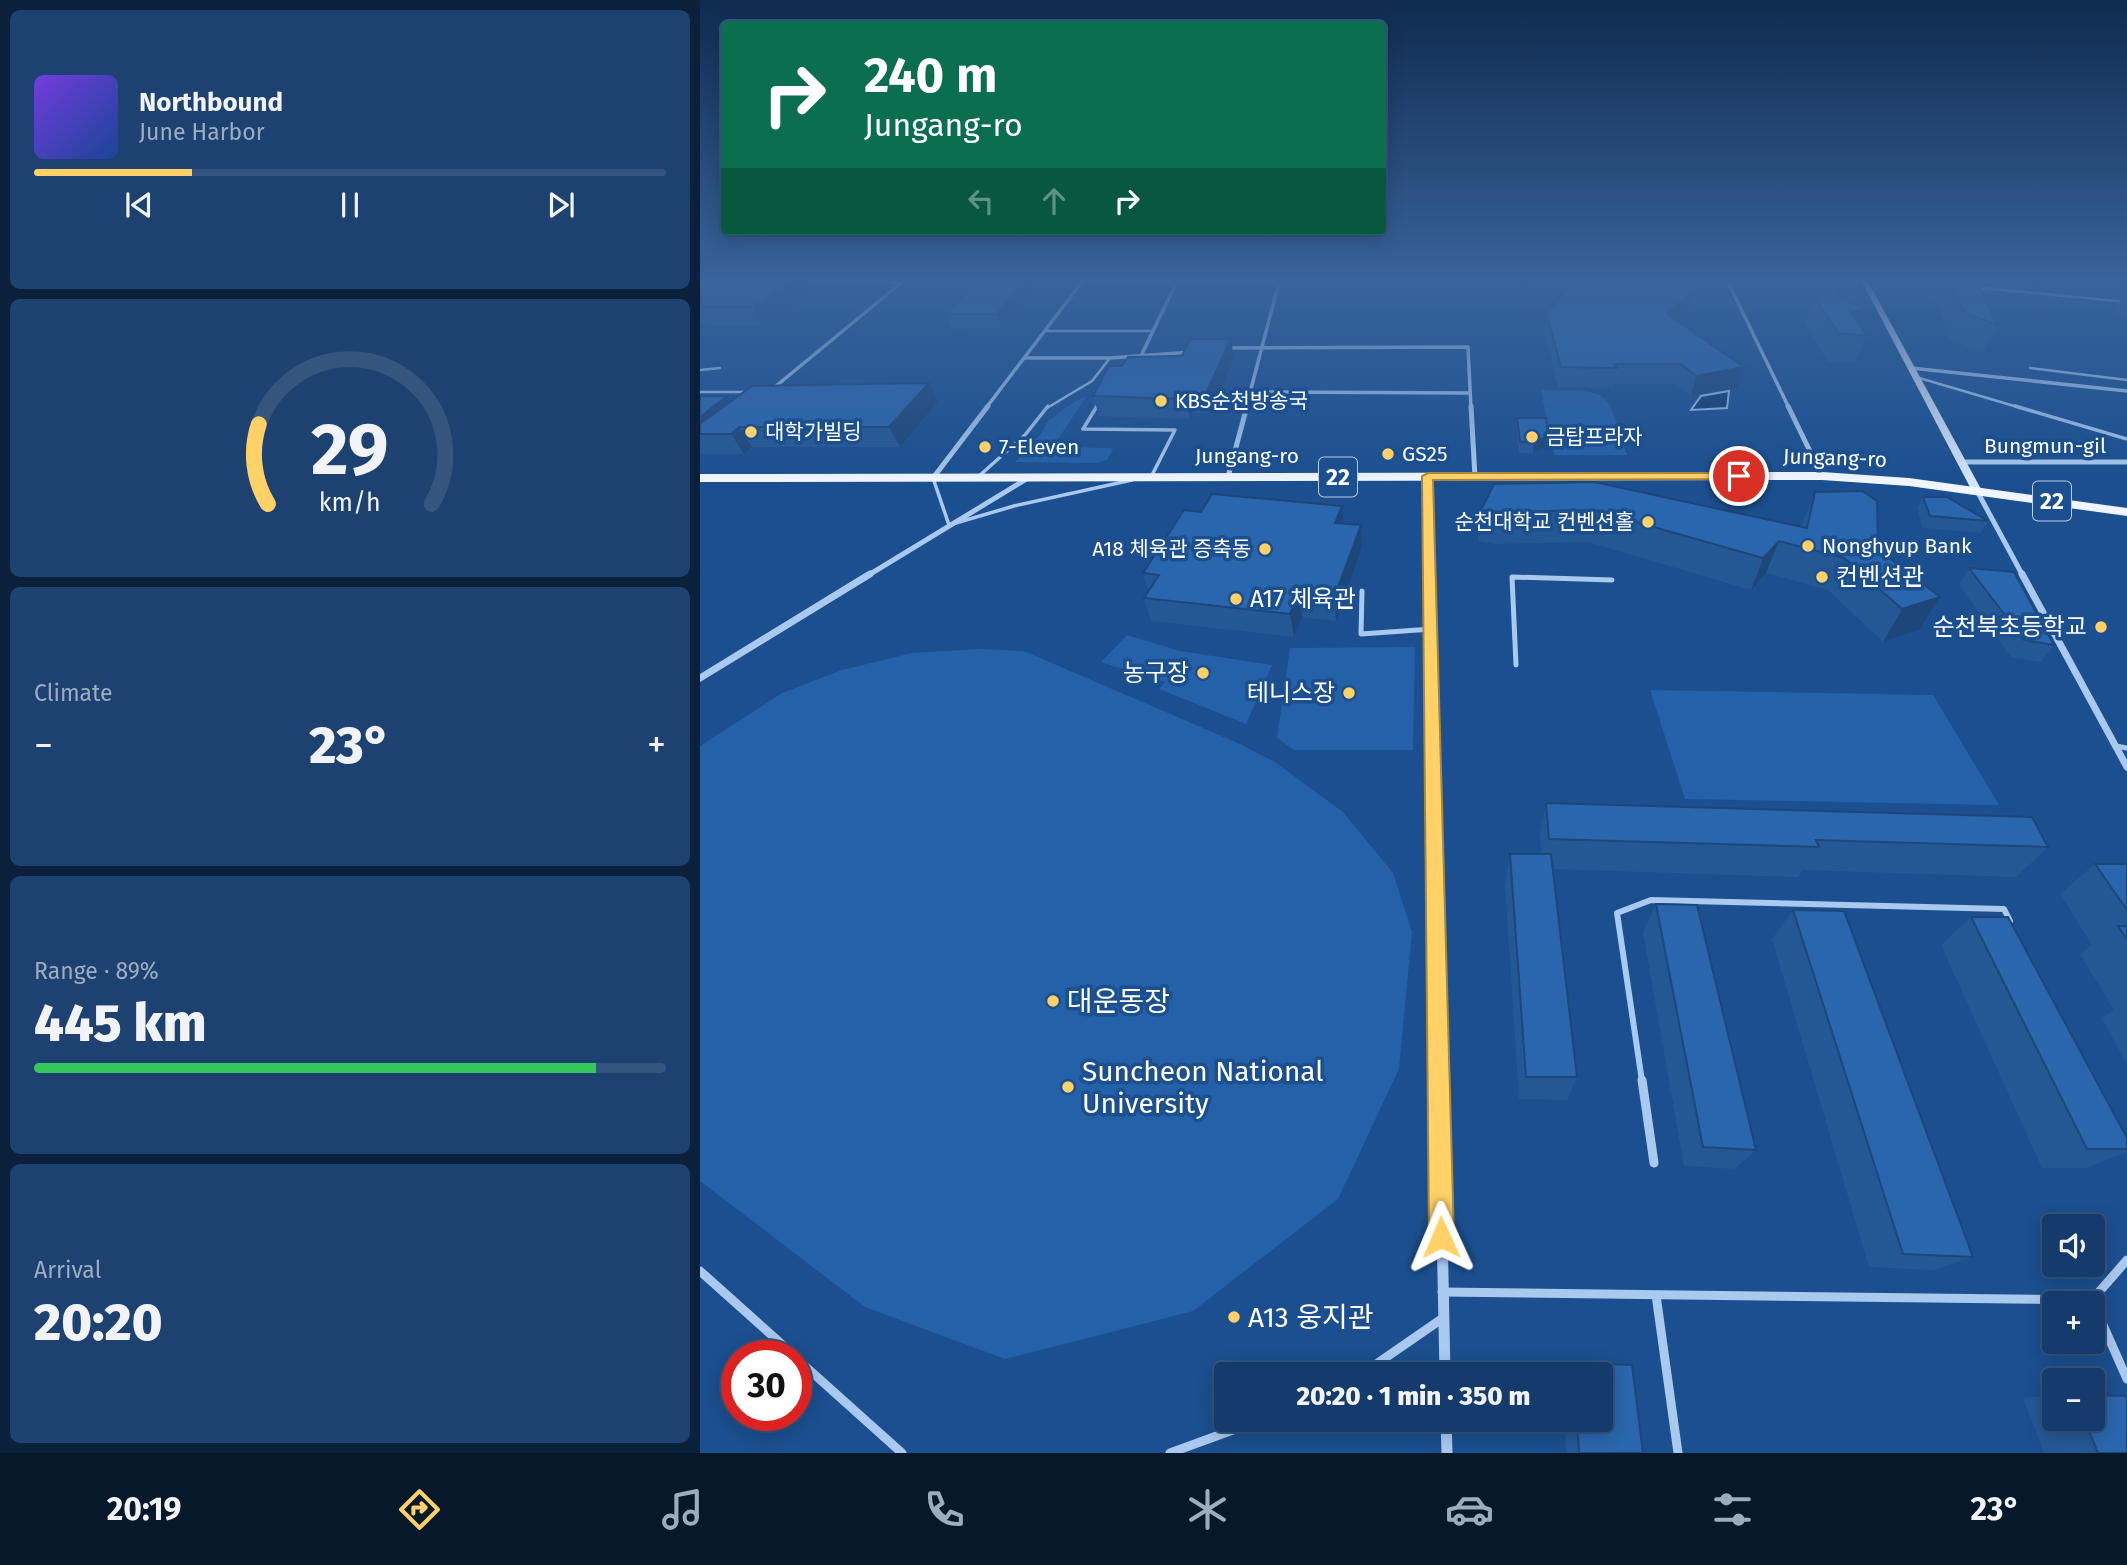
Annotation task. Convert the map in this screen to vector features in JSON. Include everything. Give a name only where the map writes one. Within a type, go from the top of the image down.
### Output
[{"type":"main road","name":"Jungang-ro","points":[[700,478],[1822,476],[1976,489],[2127,512]]},
{"type":"street","points":[[769,392],[825,346]]},
{"type":"street","points":[[933,478],[1034,346]]},
{"type":"street","points":[[1141,356],[1146,346]]},
{"type":"street","points":[[1228,477],[1262,346]]},
{"type":"street","points":[[1759,346],[1822,476]]},
{"type":"street","points":[[1899,346],[2127,767]]},
{"type":"street","points":[[1223,348],[1468,347],[1475,477]]},
{"type":"street","points":[[1025,358],[1110,358],[1195,351]]},
{"type":"street","points":[[1911,368],[2127,391]]},
{"type":"street","points":[[1250,393],[1470,393]]},
{"type":"street","name":"Bungmun-gil","points":[[1964,462],[2127,462]]},
{"type":"street","points":[[1428,476],[1444,1362]]},
{"type":"street","points":[[700,678],[1028,478]]},
{"type":"street","points":[[1446,1432],[1447,1453]]},
{"type":"lane","points":[[977,478],[1025,435],[1049,405],[1092,380],[1110,358]]},
{"type":"lane","points":[[700,370],[720,368]]},
{"type":"lane","points":[[2030,369],[2127,380]]},
{"type":"lane","name":"Bungmun-gil","points":[[1916,377],[2127,439]]},
{"type":"lane","points":[[700,392],[755,392]]},
{"type":"lane","points":[[933,478],[949,525],[1014,506],[1148,477],[1174,430],[1083,429],[1102,398]]},
{"type":"lane","points":[[1517,665],[1512,577],[1612,580]]},
{"type":"lane","points":[[1362,592],[1361,634],[1432,629]]},
{"type":"lane","points":[[2116,746],[2127,748]]},
{"type":"lane","points":[[1654,1163],[1617,913],[1651,900],[2004,909],[2016,933]]},
{"type":"lane","points":[[2100,1291],[2127,1260]]},
{"type":"lane","points":[[700,1270],[776,1340]]},
{"type":"lane","points":[[1442,1292],[2042,1299]]},
{"type":"lane","points":[[1656,1295],[1678,1453]]},
{"type":"lane","points":[[1379,1362],[1443,1318]]},
{"type":"lane","points":[[2105,1329],[2127,1379]]},
{"type":"lane","points":[[812,1372],[902,1453]]},
{"type":"lane","points":[[1170,1453],[1227,1432]]},
{"type":"shaded area","points":[[1541,390],[1582,391],[1603,397],[1614,416],[1627,455],[1554,455]]},
{"type":"shaded area","points":[[1729,391],[1727,408],[1691,410],[1701,396]]},
{"type":"shaded area","points":[[1086,397],[1053,447],[1111,448],[1113,449],[1107,460],[1096,463],[1015,462],[1041,434],[1048,421],[1074,402]]},
{"type":"shaded area","name":"농구장","points":[[1127,635],[1180,651],[1272,665],[1246,724],[1159,689],[1165,682],[1101,662]]},
{"type":"shaded area","name":"테니스장","points":[[1415,647],[1413,750],[1294,750],[1277,738],[1290,648]]},
{"type":"shaded area","name":"대운동장","points":[[979,649],[1024,651],[1240,744],[1275,762],[1343,812],[1393,873],[1412,932],[1399,1069],[1338,1199],[1193,1311],[1005,1359],[865,1307],[700,1181],[700,746],[782,693],[842,670],[912,653]]},
{"type":"shaded area","points":[[1650,690],[1933,695],[1999,805],[1685,799]]},
{"type":"building","points":[[1187,346],[1228,346],[1206,393],[1188,393],[1185,399],[1093,396],[1109,366],[1122,366],[1128,357],[1182,356]]},
{"type":"building","points":[[1555,346],[1713,346],[1744,367],[1696,376],[1681,364],[1614,364],[1617,368],[1561,367]]},
{"type":"building","points":[[929,383],[889,427],[739,427],[731,434],[700,434],[700,424],[752,386]]},
{"type":"building","points":[[700,396],[727,396],[700,417]]},
{"type":"building","points":[[1517,418],[1546,418],[1549,436],[1534,442],[1520,442]]},
{"type":"building","points":[[1594,482],[1807,528],[1815,492],[1862,491],[1877,501],[1878,543],[1883,553],[1940,597],[1902,609],[1844,558],[1779,541],[1763,558],[1594,510],[1481,510],[1494,484]]},
{"type":"building","points":[[1212,494],[1342,506],[1335,523],[1361,525],[1334,598],[1299,594],[1290,614],[1144,598],[1159,575],[1143,573],[1184,510],[1201,512]]},
{"type":"building","points":[[1923,497],[1947,497],[1988,521],[1930,516]]},
{"type":"building","points":[[1969,568],[2014,572],[2054,645],[2024,640]]},
{"type":"building","points":[[1546,803],[2032,817],[2048,847],[1816,840],[1819,847],[1549,839]]},
{"type":"building","points":[[1510,854],[1551,854],[1577,1077],[1526,1077]]},
{"type":"building","points":[[2095,864],[2127,864],[2127,910]]},
{"type":"building","points":[[1656,904],[1697,905],[1756,1150],[1703,1147]]},
{"type":"building","points":[[1793,910],[1844,911],[1973,1257],[1903,1254]]},
{"type":"building","points":[[1971,917],[2008,917],[2127,1138],[2127,1149],[2087,1149]]},
{"type":"building","points":[[2118,926],[2127,926],[2127,939]]},
{"type":"building","points":[[1613,1364],[1632,1365],[1643,1453],[1579,1453],[1578,1432],[1613,1432]]},
{"type":"building","points":[[2105,1395],[2127,1396],[2127,1453],[2098,1453],[2089,1431],[2105,1431]]},
{"type":"place","name":"KBS순천방송국","points":[[1161,401]]},
{"type":"place","name":"대학가빌딩","points":[[751,432]]},
{"type":"place","name":"금탑프라자","points":[[1532,437]]},
{"type":"place","name":"7-Eleven","points":[[985,447]]},
{"type":"place","name":"GS25","points":[[1388,454]]},
{"type":"place","name":"순천대학교 컨벤션홀","points":[[1648,522]]},
{"type":"place","name":"Nonghyup Bank","points":[[1808,546]]},
{"type":"place","name":"A18 체육관 증축동","points":[[1265,549]]},
{"type":"place","name":"컨벤션관","points":[[1822,577]]},
{"type":"place","name":"A17 체육관","points":[[1236,599]]},
{"type":"place","name":"순천북초등학교","points":[[2101,627]]},
{"type":"place","name":"농구장","points":[[1203,673]]},
{"type":"place","name":"테니스장","points":[[1349,693]]},
{"type":"place","name":"대운동장","points":[[1053,1001]]},
{"type":"place","name":"Suncheon National University","points":[[1068,1087]]},
{"type":"place","name":"A13 웅지관","points":[[1234,1317]]},
{"type":"route","points":[[1441,1237],[1428,476],[1739,476]]}]
